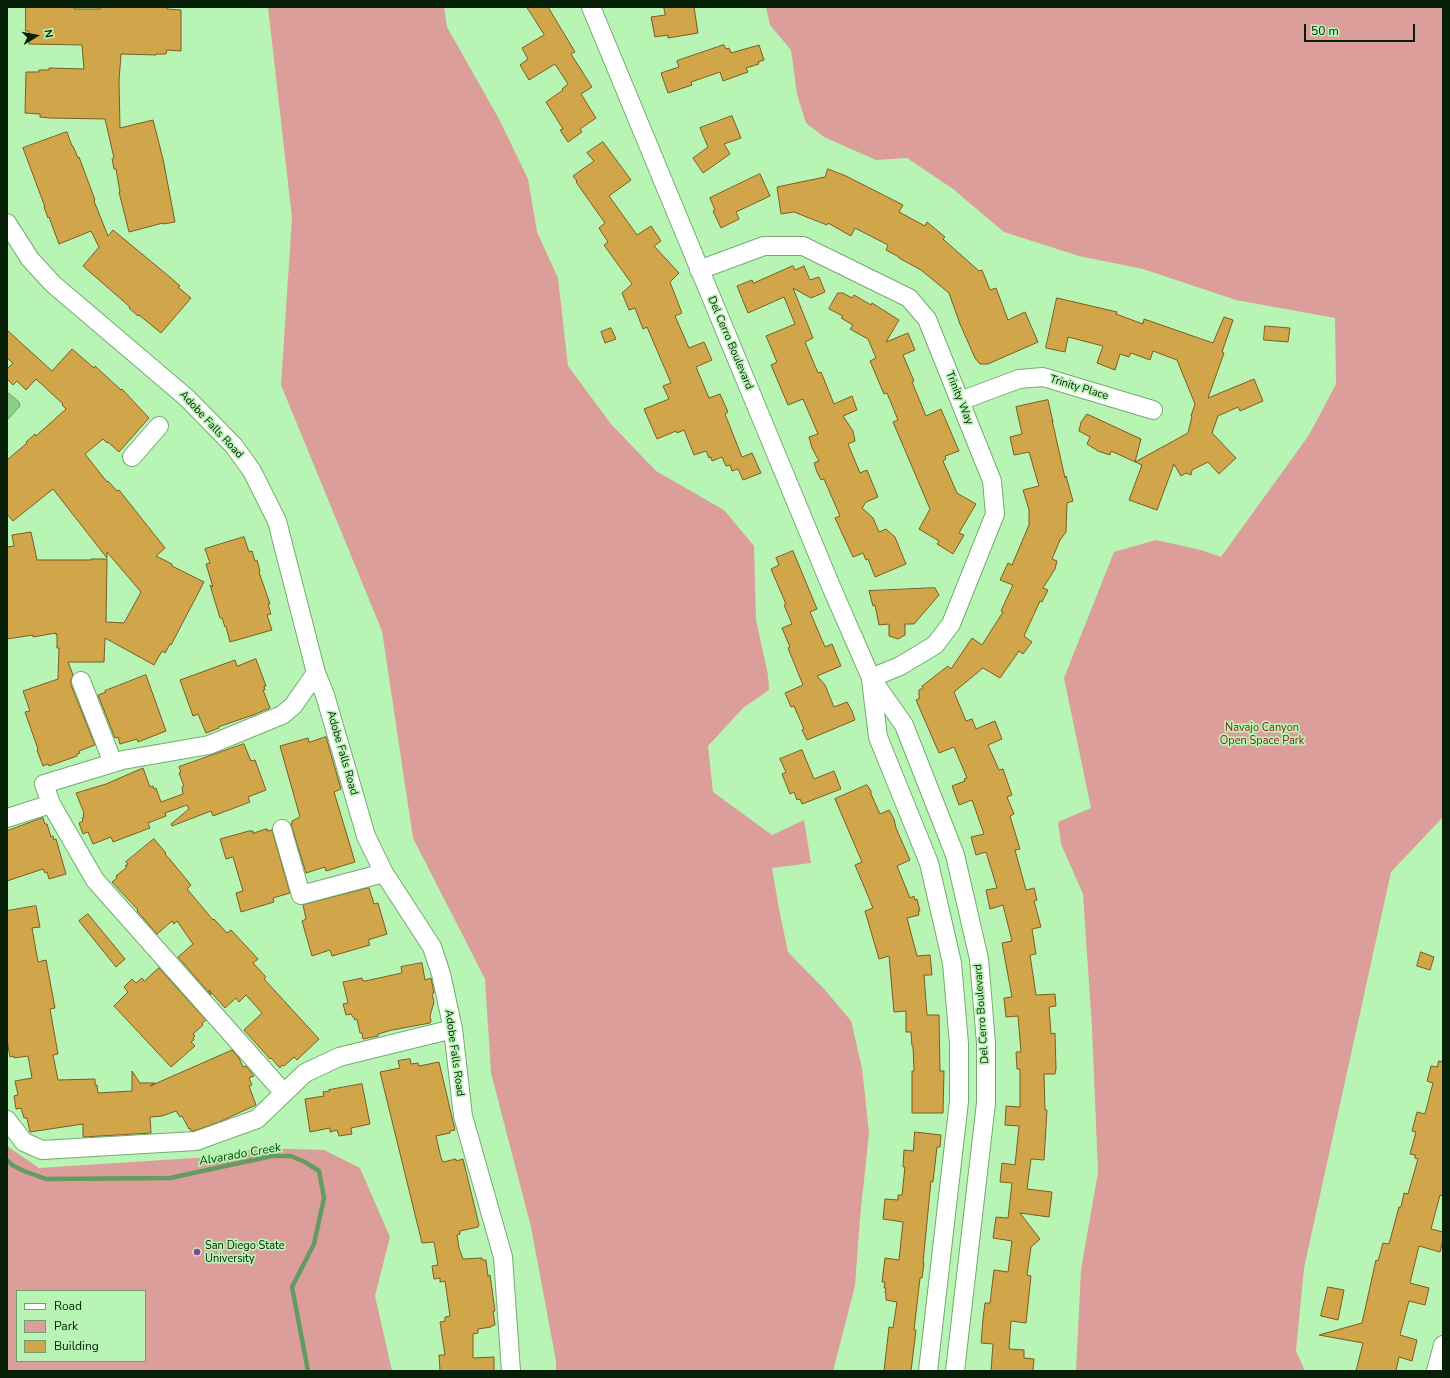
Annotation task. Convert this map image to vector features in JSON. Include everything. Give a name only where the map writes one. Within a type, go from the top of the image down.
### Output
[{"type":"street","name":"Del Cerro Boulevard","points":[[591,7],[830,584],[871,678],[904,725],[952,848],[978,959],[986,1043],[986,1103],[955,1371]]},
{"type":"street","name":"Adobe Falls Road","points":[[7,223],[30,259],[53,284],[187,398],[234,446],[252,471],[277,521],[316,673],[326,695],[366,836],[384,873],[432,947],[442,974],[453,1029],[463,1116],[503,1257],[511,1371]]},
{"type":"street","name":"Trinity Way","points":[[699,270],[764,246],[803,246],[909,298],[927,319],[992,481],[995,514],[951,624],[935,645],[900,666],[871,678]]},
{"type":"street","name":"Trinity Place","points":[[960,401],[1019,379],[1043,376],[1153,410]]},
{"type":"street","points":[[132,456],[159,426]]},
{"type":"street","points":[[284,1093],[95,880],[51,804],[44,784],[123,760],[210,745],[282,714],[292,706],[316,673]]},
{"type":"street","name":"Del Cerro Boulevard","points":[[871,678],[878,737],[929,863],[952,963],[959,1037],[959,1101],[928,1371]]},
{"type":"street","points":[[81,681],[113,763]]},
{"type":"street","points":[[7,818],[51,804]]},
{"type":"street","points":[[282,829],[301,895],[384,873]]},
{"type":"street","points":[[7,1120],[24,1142],[42,1150],[196,1141],[257,1119],[305,1073],[339,1057],[453,1029]]},
{"type":"street","points":[[1439,1370],[1443,1345]]},
{"type":"green space","points":[[268,7],[444,7],[447,27],[499,119],[528,179],[537,232],[558,278],[568,366],[611,424],[656,471],[724,510],[754,546],[756,620],[768,675],[769,690],[743,708],[708,746],[713,792],[772,835],[804,820],[811,863],[772,868],[788,952],[825,990],[851,1021],[862,1068],[869,1133],[860,1218],[855,1286],[833,1371],[556,1371],[556,1361],[531,1227],[491,1073],[485,979],[413,838],[382,631],[281,385],[292,218]]},
{"type":"green space","name":"Navajo Canyon Open Space Park","points":[[766,7],[1443,7],[1443,817],[1391,872],[1304,1268],[1296,1351],[1305,1371],[1076,1371],[1081,1270],[1098,1172],[1092,1028],[1083,894],[1061,844],[1058,822],[1091,808],[1064,678],[1114,552],[1156,540],[1201,550],[1221,557],[1309,435],[1336,384],[1335,318],[1236,300],[1143,269],[1079,256],[1004,232],[953,189],[907,158],[876,160],[824,137],[806,123],[797,94],[791,50],[770,25]]},
{"type":"green space","name":"San Diego State University","points":[[7,1146],[39,1168],[210,1157],[263,1148],[324,1150],[360,1168],[390,1237],[375,1296],[392,1371],[7,1371]]},
{"type":"shaded area","points":[[7,392],[19,402],[20,406],[7,420]]},
{"type":"building","points":[[26,7],[74,7],[74,9],[100,9],[100,7],[167,7],[167,9],[181,10],[181,51],[167,50],[166,54],[156,55],[121,54],[119,81],[120,128],[153,120],[163,159],[175,222],[163,223],[129,232],[119,192],[116,169],[114,169],[112,159],[114,158],[105,119],[50,118],[40,117],[40,114],[25,113],[26,72],[39,72],[39,70],[49,70],[49,68],[84,69],[82,45],[29,44],[29,31],[26,31]]},
{"type":"building","points":[[527,7],[548,7],[575,52],[571,54],[592,87],[581,94],[596,118],[580,129],[582,132],[568,142],[560,130],[563,129],[546,102],[563,90],[562,89],[568,84],[555,64],[529,80],[520,65],[528,59],[522,48],[544,35]]},
{"type":"building","points":[[664,7],[694,7],[698,33],[668,38],[668,35],[655,37],[651,17],[665,15]]},
{"type":"building","points":[[724,45],[726,49],[729,48],[731,53],[759,45],[764,60],[758,62],[759,64],[746,68],[748,72],[723,81],[720,72],[691,82],[692,85],[668,93],[661,73],[679,67],[677,61]]},
{"type":"building","points":[[732,116],[741,138],[724,144],[730,154],[703,173],[693,158],[708,147],[700,128]]},
{"type":"building","points":[[67,132],[72,146],[78,158],[79,157],[108,236],[113,230],[171,278],[180,286],[178,287],[191,298],[161,333],[139,315],[138,316],[129,308],[130,307],[83,266],[99,247],[91,231],[59,244],[23,148]]},
{"type":"building","points":[[603,142],[631,180],[609,196],[637,235],[651,226],[661,241],[654,246],[679,273],[670,282],[682,313],[675,316],[689,348],[704,342],[712,360],[696,367],[709,398],[720,394],[728,412],[725,414],[742,457],[752,453],[761,473],[743,480],[738,469],[732,471],[730,465],[726,466],[722,457],[712,461],[711,457],[709,458],[706,451],[694,455],[684,430],[677,433],[676,431],[657,439],[644,409],[669,399],[663,386],[671,383],[647,327],[643,329],[635,308],[629,310],[622,293],[632,284],[604,245],[608,242],[599,228],[605,223],[573,176],[594,161],[587,153]]},
{"type":"building","points":[[828,169],[846,176],[903,205],[899,212],[925,226],[927,222],[945,237],[943,239],[979,271],[982,270],[990,290],[996,288],[1008,320],[1025,312],[1038,342],[988,364],[980,364],[975,358],[960,324],[949,293],[921,270],[886,250],[888,245],[855,228],[851,236],[828,223],[827,225],[794,212],[781,214],[777,187],[825,177]]},
{"type":"building","points":[[760,174],[770,196],[736,212],[739,219],[721,228],[713,211],[715,210],[710,198]]},
{"type":"building","points":[[793,266],[795,270],[804,266],[810,280],[819,277],[825,292],[811,298],[793,288],[813,338],[805,342],[818,373],[821,372],[834,404],[852,396],[857,410],[843,416],[853,431],[855,441],[848,444],[860,473],[867,470],[878,497],[866,502],[862,508],[873,518],[879,532],[886,529],[895,537],[906,564],[875,577],[868,559],[866,560],[863,553],[853,557],[835,518],[840,516],[824,479],[821,480],[814,463],[819,461],[812,448],[809,437],[818,434],[803,399],[788,405],[771,365],[777,362],[766,336],[795,324],[784,297],[748,313],[737,286],[752,280],[753,283]]},
{"type":"building","points":[[838,293],[843,293],[852,298],[854,295],[871,305],[872,303],[899,320],[886,342],[908,333],[915,350],[903,355],[926,416],[941,409],[959,451],[945,456],[946,459],[943,461],[957,493],[976,504],[959,533],[964,535],[953,554],[937,544],[939,541],[919,529],[930,509],[893,422],[898,420],[887,393],[884,394],[870,361],[876,358],[868,339],[850,329],[853,325],[841,318],[843,316],[829,309]]},
{"type":"building","points":[[1057,298],[1117,312],[1116,314],[1143,324],[1144,319],[1213,343],[1224,317],[1233,320],[1222,352],[1224,353],[1208,398],[1254,379],[1263,401],[1240,411],[1238,407],[1218,416],[1212,433],[1236,458],[1219,474],[1208,462],[1192,470],[1191,475],[1186,473],[1181,476],[1174,464],[1157,510],[1129,500],[1142,465],[1135,462],[1188,433],[1195,404],[1177,360],[1153,351],[1150,360],[1131,353],[1129,357],[1120,354],[1115,370],[1097,363],[1103,346],[1068,337],[1065,352],[1046,348]]},
{"type":"building","points":[[1265,326],[1290,328],[1288,342],[1264,340]]},
{"type":"building","points":[[611,328],[616,339],[605,343],[601,332]]},
{"type":"building","points":[[7,330],[52,371],[72,349],[94,368],[95,366],[121,390],[122,389],[149,418],[119,452],[103,439],[85,454],[107,482],[108,481],[117,491],[119,490],[165,548],[156,556],[204,582],[171,645],[170,644],[165,653],[162,651],[154,665],[105,638],[104,662],[68,662],[73,675],[71,685],[95,745],[79,751],[80,753],[77,754],[77,756],[49,766],[48,764],[43,766],[37,750],[38,749],[25,712],[30,711],[23,691],[58,679],[59,648],[57,648],[57,634],[33,637],[33,635],[7,639],[7,547],[14,546],[12,535],[31,532],[37,560],[107,559],[106,622],[124,623],[141,592],[107,552],[107,558],[53,489],[13,521],[7,514],[7,460],[35,434],[36,436],[66,409],[62,405],[63,404],[36,379],[26,390],[17,381],[13,385],[7,379],[7,369],[13,363],[7,358]]},
{"type":"building","points":[[1048,400],[1065,478],[1066,476],[1073,501],[1067,503],[1066,532],[1060,540],[1052,559],[1057,561],[1055,569],[1043,588],[1048,590],[1042,602],[1040,601],[1024,636],[1032,642],[1023,654],[1019,651],[1000,678],[983,668],[954,692],[966,721],[972,719],[976,729],[995,721],[1002,739],[988,745],[999,770],[1003,769],[1012,795],[1007,797],[1014,814],[1010,816],[1020,849],[1015,850],[1026,890],[1034,888],[1037,900],[1034,901],[1041,927],[1032,929],[1036,954],[1030,955],[1036,995],[1055,994],[1056,1006],[1049,1007],[1051,1034],[1055,1033],[1056,1069],[1055,1074],[1044,1074],[1045,1110],[1047,1110],[1044,1160],[1031,1159],[1027,1189],[1052,1192],[1049,1217],[1020,1213],[1040,1239],[1031,1247],[1027,1275],[1031,1276],[1026,1323],[1011,1321],[1009,1349],[1024,1350],[1024,1358],[1034,1359],[1033,1371],[991,1371],[993,1344],[981,1343],[983,1319],[985,1303],[990,1303],[994,1270],[1008,1272],[1012,1241],[993,1238],[996,1217],[1008,1218],[1012,1183],[1000,1182],[1002,1163],[1015,1165],[1019,1126],[1005,1125],[1006,1106],[1020,1107],[1020,1069],[1017,1069],[1016,1052],[1021,1052],[1018,1016],[1006,1017],[1004,998],[1012,997],[1002,943],[1012,941],[1003,905],[990,909],[986,890],[997,888],[986,852],[976,855],[971,837],[984,834],[972,800],[959,805],[952,786],[965,781],[964,779],[967,778],[954,747],[939,753],[916,700],[919,699],[919,690],[923,688],[922,686],[948,666],[951,669],[972,638],[982,645],[1003,612],[1001,611],[1013,585],[1000,580],[1008,563],[1012,565],[1029,525],[1029,510],[1023,490],[1039,486],[1029,452],[1014,455],[1010,437],[1022,434],[1016,407]]},
{"type":"building","points":[[1087,414],[1141,439],[1135,462],[1111,451],[1110,455],[1098,451],[1087,444],[1090,437],[1079,431],[1081,422]]},
{"type":"building","points":[[244,537],[249,552],[252,551],[255,561],[257,560],[259,572],[270,604],[268,604],[271,614],[267,615],[272,630],[230,642],[226,627],[222,618],[220,618],[210,585],[213,587],[206,564],[210,563],[205,549]]},
{"type":"building","points":[[793,551],[817,609],[810,612],[825,647],[832,644],[841,666],[817,676],[825,685],[834,707],[847,702],[855,720],[807,740],[794,706],[791,707],[785,693],[803,685],[788,648],[790,647],[782,628],[792,624],[784,605],[786,604],[771,569],[779,565],[776,558]]},
{"type":"building","points":[[935,588],[939,595],[914,624],[905,624],[905,635],[898,639],[889,636],[889,624],[879,625],[875,605],[873,606],[869,591]]},
{"type":"building","points":[[256,659],[266,686],[264,686],[265,690],[263,690],[270,708],[218,727],[219,728],[206,733],[198,714],[193,716],[180,680],[235,660],[237,666]]},
{"type":"building","points":[[146,675],[166,731],[138,742],[137,739],[120,744],[118,737],[115,738],[98,695]]},
{"type":"building","points":[[326,737],[341,789],[334,792],[355,862],[326,871],[325,867],[306,873],[291,824],[292,821],[300,817],[280,746],[308,738],[309,742]]},
{"type":"building","points":[[244,744],[251,761],[255,760],[266,790],[248,797],[250,802],[213,816],[211,811],[172,826],[171,824],[189,809],[187,805],[165,813],[166,816],[148,823],[150,828],[113,842],[111,837],[93,844],[88,832],[83,834],[79,823],[83,821],[82,818],[84,817],[84,813],[76,793],[106,784],[143,768],[150,787],[153,786],[154,789],[156,788],[161,802],[183,794],[182,787],[184,786],[179,773],[181,772],[179,767]]},
{"type":"building","points":[[802,750],[814,779],[834,771],[841,789],[802,804],[800,799],[797,800],[794,792],[790,794],[782,774],[786,772],[780,759]]},
{"type":"building","points":[[867,785],[880,814],[889,810],[910,860],[897,866],[910,898],[914,896],[915,900],[917,899],[920,911],[918,911],[919,915],[907,918],[917,956],[930,955],[932,975],[924,975],[927,1015],[939,1015],[940,1071],[944,1071],[943,1113],[912,1113],[912,1071],[914,1071],[913,1046],[911,1032],[906,1032],[906,1011],[894,1012],[889,956],[879,959],[865,911],[873,908],[855,865],[862,862],[835,799]]},
{"type":"building","points":[[43,818],[45,824],[47,824],[51,837],[53,836],[54,840],[56,839],[66,874],[49,879],[47,872],[45,873],[43,869],[7,881],[7,831]]},
{"type":"building","points":[[267,829],[267,831],[272,830],[290,893],[273,898],[274,902],[241,912],[236,893],[243,891],[233,857],[226,859],[220,839],[249,831],[253,831],[253,833]]},
{"type":"building","points":[[154,839],[191,885],[187,889],[213,920],[214,919],[227,933],[231,930],[258,959],[253,963],[266,977],[264,979],[319,1039],[297,1060],[294,1057],[280,1068],[271,1058],[270,1059],[244,1030],[262,1013],[246,995],[239,1002],[236,998],[225,1008],[209,990],[211,995],[178,957],[193,944],[177,921],[174,924],[172,921],[157,934],[137,911],[138,910],[112,882],[117,878],[116,876],[127,867],[125,866],[128,864],[126,862]]},
{"type":"building","points":[[369,888],[374,904],[378,903],[387,934],[368,940],[370,945],[332,956],[330,950],[312,956],[302,921],[306,919],[303,905]]},
{"type":"building","points":[[36,906],[40,927],[32,928],[38,962],[46,960],[55,1008],[50,1009],[58,1054],[53,1055],[58,1080],[95,1079],[95,1085],[97,1085],[98,1093],[132,1091],[132,1071],[140,1083],[155,1083],[150,1086],[232,1050],[239,1058],[243,1067],[246,1066],[254,1076],[249,1078],[252,1085],[249,1086],[256,1105],[219,1122],[194,1131],[191,1131],[190,1128],[189,1129],[182,1116],[180,1117],[176,1111],[162,1116],[150,1117],[151,1133],[83,1137],[83,1124],[30,1132],[27,1118],[24,1118],[21,1108],[16,1109],[14,1096],[18,1095],[15,1081],[32,1078],[28,1056],[14,1058],[14,1056],[10,1057],[7,1040],[7,911]]},
{"type":"building","points":[[88,914],[125,959],[116,967],[79,921]]},
{"type":"building","points":[[1421,952],[1434,957],[1430,970],[1417,966]]},
{"type":"building","points":[[422,963],[425,980],[431,978],[434,993],[432,994],[434,1002],[430,1016],[430,1023],[392,1030],[378,1034],[378,1036],[363,1039],[357,1019],[355,1020],[351,1014],[346,1015],[343,1004],[348,1003],[343,982],[362,978],[363,981],[365,981],[402,973],[401,967]]},
{"type":"building","points":[[159,968],[206,1020],[202,1023],[203,1025],[193,1034],[195,1036],[193,1038],[194,1040],[191,1042],[195,1046],[171,1067],[114,1006],[128,992],[124,987],[132,979],[136,983],[142,978],[144,981]]},
{"type":"building","points":[[410,1059],[411,1064],[418,1063],[419,1066],[439,1062],[455,1130],[450,1131],[450,1133],[436,1136],[441,1158],[443,1162],[463,1159],[479,1225],[478,1227],[460,1231],[460,1234],[457,1235],[459,1248],[463,1259],[482,1258],[482,1260],[486,1260],[488,1276],[490,1275],[495,1311],[493,1311],[495,1325],[478,1329],[478,1333],[473,1334],[473,1358],[494,1357],[494,1371],[440,1371],[439,1355],[445,1355],[440,1322],[445,1321],[445,1317],[450,1316],[445,1281],[440,1282],[440,1278],[434,1279],[432,1266],[438,1265],[434,1242],[422,1243],[380,1072],[400,1068],[398,1061]]},
{"type":"building","points":[[1439,1061],[1443,1062],[1443,1196],[1440,1195],[1431,1229],[1443,1232],[1443,1240],[1440,1252],[1419,1246],[1410,1283],[1429,1288],[1425,1305],[1409,1301],[1400,1335],[1417,1340],[1412,1361],[1399,1357],[1396,1371],[1356,1371],[1363,1343],[1319,1335],[1362,1323],[1376,1260],[1378,1261],[1383,1243],[1389,1244],[1404,1193],[1408,1194],[1418,1159],[1415,1158],[1415,1155],[1410,1154],[1416,1132],[1412,1131],[1417,1112],[1425,1114],[1433,1083],[1427,1081],[1431,1066],[1437,1067]]},
{"type":"building","points":[[362,1084],[370,1124],[351,1128],[352,1134],[339,1136],[337,1130],[330,1132],[330,1128],[310,1132],[305,1099],[324,1096],[323,1092],[330,1091],[329,1090]]},
{"type":"building","points":[[915,1132],[941,1135],[940,1147],[937,1147],[933,1182],[931,1181],[924,1263],[922,1278],[920,1278],[911,1371],[884,1371],[889,1327],[893,1328],[897,1302],[886,1300],[886,1288],[884,1288],[885,1282],[882,1282],[885,1258],[899,1260],[903,1222],[883,1219],[885,1199],[898,1200],[898,1195],[902,1195],[905,1167],[903,1167],[904,1150],[913,1151]]},
{"type":"building","points":[[1328,1287],[1344,1290],[1338,1320],[1321,1316]]},
{"type":"waterway","name":"Alvarado Creek","points":[[7,1160],[12,1165],[24,1171],[46,1179],[170,1178],[272,1156],[291,1156],[305,1162],[319,1171],[324,1198],[314,1244],[292,1287],[308,1371]]},
{"type":"place","name":"San Diego State University","points":[[197,1252]]}]
